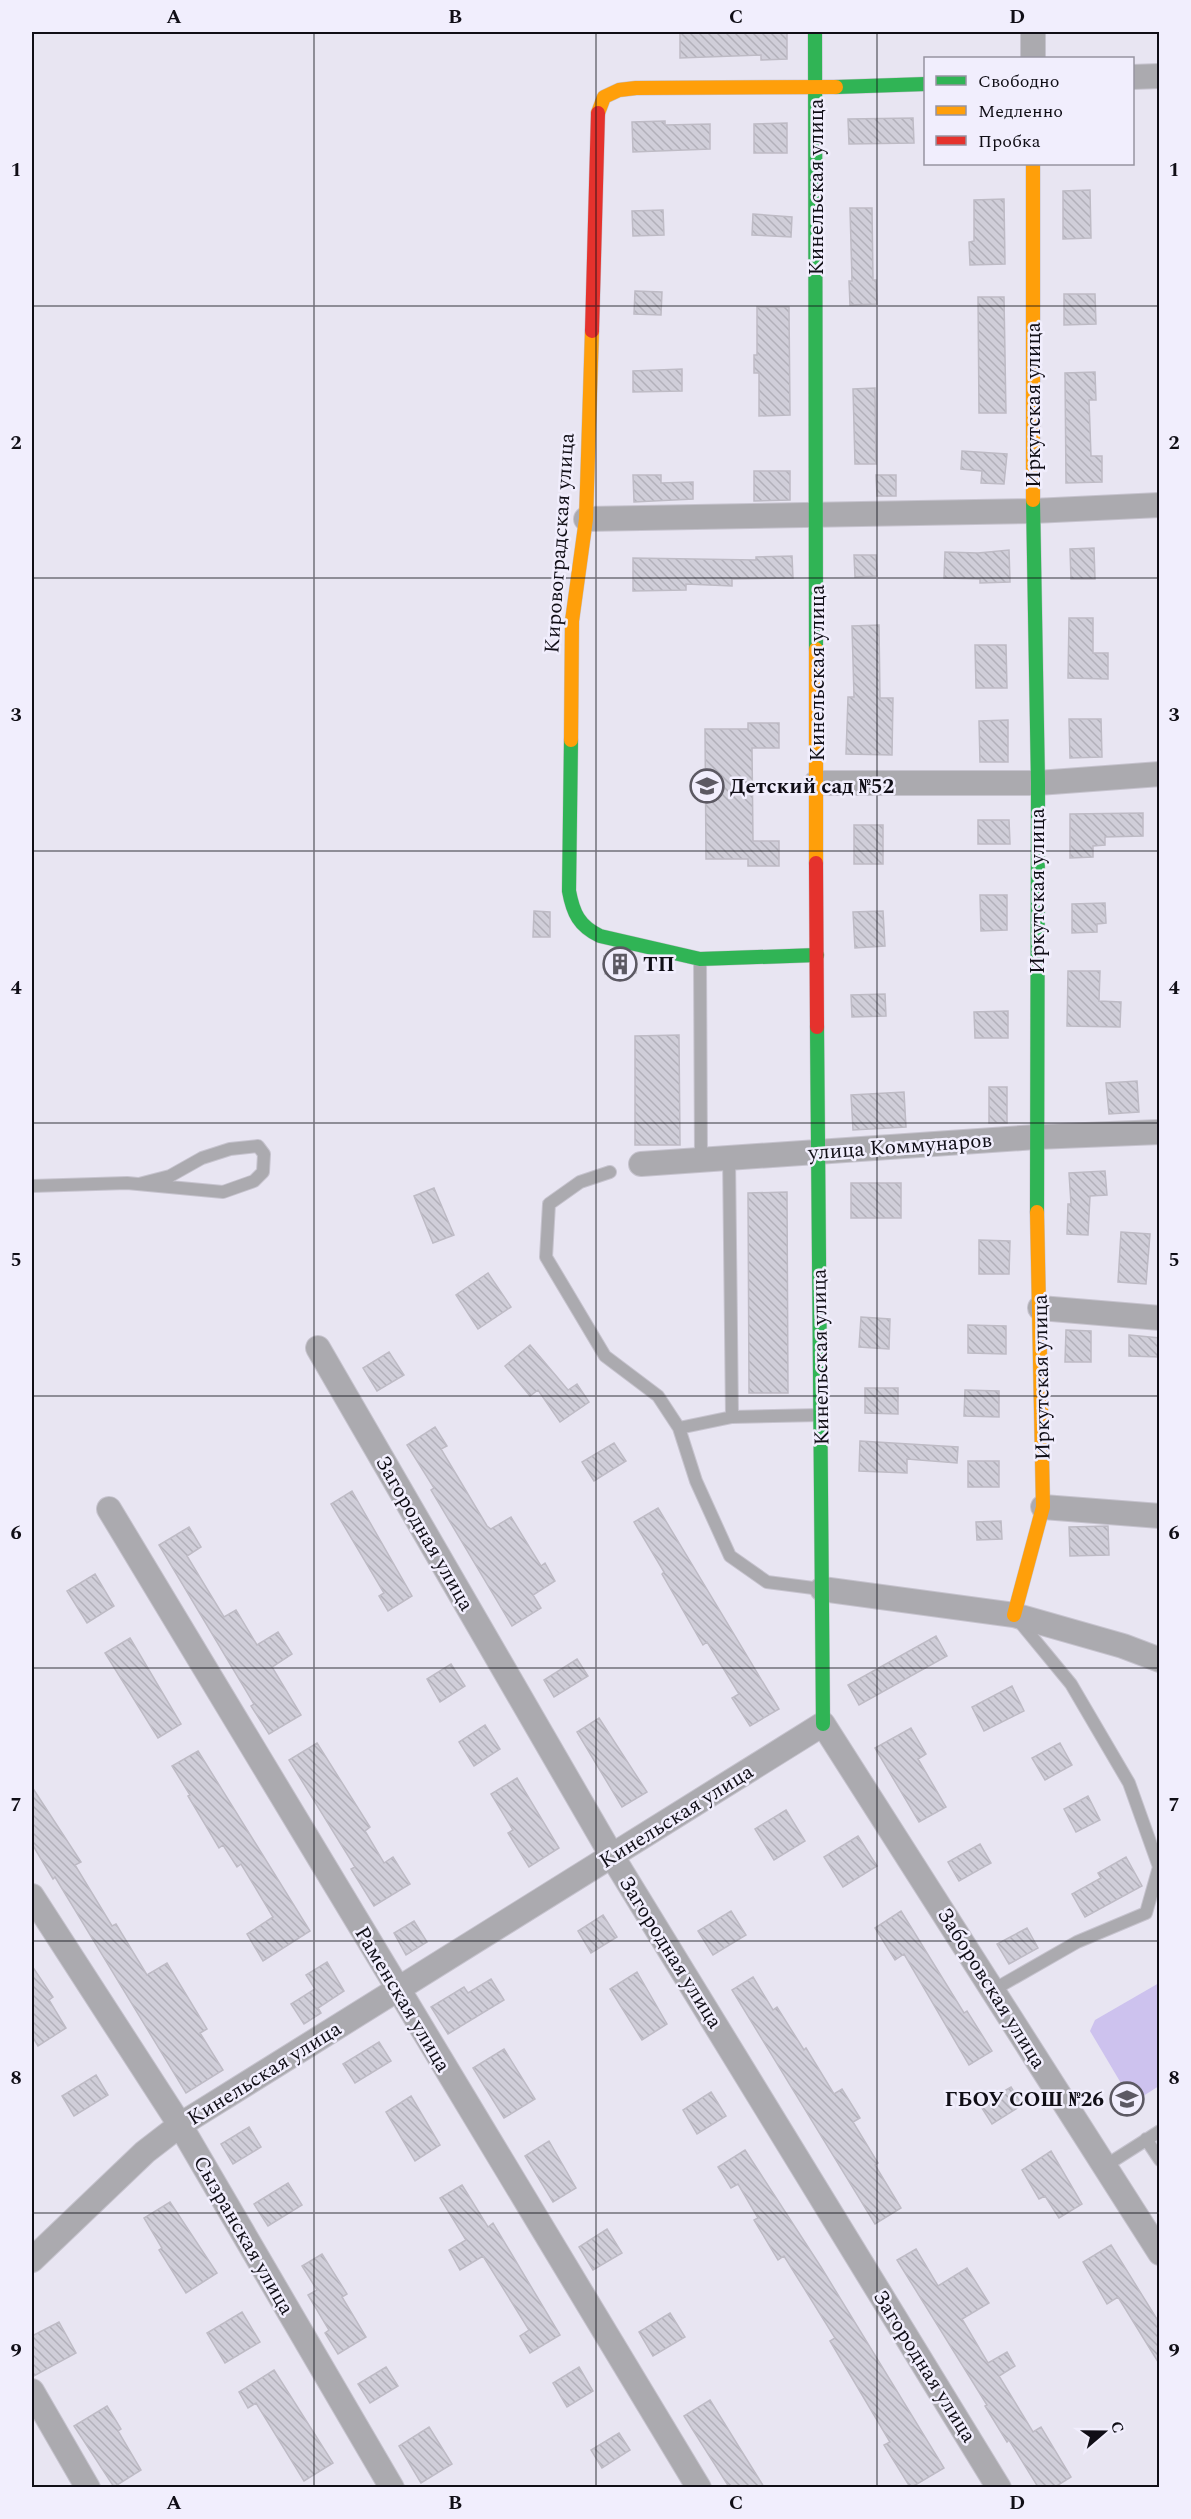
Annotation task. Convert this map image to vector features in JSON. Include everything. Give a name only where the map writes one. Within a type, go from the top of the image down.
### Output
[{"type":"street","name":"Кинельская улица","points":[[32,2260],[146,2152],[180,2126],[824,1724],[817,1152],[815,32]]},
{"type":"street","points":[[1033,32],[1033,57]]},
{"type":"street","points":[[1134,77],[1160,76]]},
{"type":"street","points":[[816,88],[924,84]]},
{"type":"street","name":"Кировоградская улица","points":[[816,88],[636,88],[619,90],[604,97],[598,113],[586,519],[572,621],[569,891],[574,917],[585,930],[600,936],[700,959],[817,955]]},
{"type":"street","name":"Иркутская улица","points":[[1014,1615],[1043,1507],[1036,1137],[1038,783],[1033,511],[1033,165]]},
{"type":"street","points":[[586,519],[1033,511],[1160,506]]},
{"type":"street","points":[[816,783],[1038,783],[1160,774]]},
{"type":"street","name":"улица Коммунаров","points":[[641,1164],[729,1156],[1036,1137],[1160,1132]]},
{"type":"street","points":[[1040,1308],[1160,1318]]},
{"type":"street","name":"Загородная улица","points":[[318,1348],[612,1856],[999,2487]]},
{"type":"street","points":[[1043,1507],[1160,1516]]},
{"type":"street","name":"Раменская улица","points":[[109,1509],[699,2487]]},
{"type":"street","points":[[822,1589],[1014,1615],[1123,1646],[1160,1660]]},
{"type":"street","name":"Заборовская улица","points":[[824,1724],[1160,2253]]},
{"type":"street","name":"Сызранская улица","points":[[32,1896],[180,2126],[392,2487]]},
{"type":"street","points":[[32,2391],[88,2487]]},
{"type":"lane","points":[[700,959],[701,1160]]},
{"type":"lane","points":[[32,1186],[127,1184],[223,1192],[254,1181],[264,1172],[264,1154],[258,1146],[230,1149],[202,1158],[170,1176],[139,1184]]},
{"type":"lane","points":[[729,1156],[732,1417]]},
{"type":"lane","points":[[610,1172],[580,1182],[549,1204],[546,1257],[605,1356],[658,1396],[679,1428],[696,1480],[730,1556],[767,1582],[822,1589]]},
{"type":"lane","points":[[679,1428],[732,1417],[821,1415]]},
{"type":"lane","points":[[993,1990],[1077,1942],[1146,1913],[1159,1867],[1129,1783],[1071,1683],[1014,1615]]},
{"type":"lane","points":[[1105,2166],[1160,2131]]},
{"type":"lane","points":[[1146,2139],[1160,2160]]},
{"type":"shaded area","points":[[1159,1983],[1159,2086],[1140,2098],[1128,2095],[1090,2031],[1095,2020]]},
{"type":"building","points":[[680,32],[787,32],[787,59],[761,60],[761,55],[680,58]]},
{"type":"building","points":[[913,118],[914,143],[849,144],[848,119]]},
{"type":"building","points":[[665,121],[665,125],[710,124],[710,149],[633,152],[632,122]]},
{"type":"building","points":[[787,123],[787,153],[754,153],[754,124]]},
{"type":"building","points":[[1090,190],[1091,238],[1063,239],[1063,191]]},
{"type":"building","points":[[1004,199],[1005,264],[970,265],[969,242],[974,241],[974,200]]},
{"type":"building","points":[[850,208],[872,208],[873,280],[876,280],[877,304],[850,305],[849,281],[852,281]]},
{"type":"building","points":[[663,210],[664,235],[633,236],[632,211]]},
{"type":"building","points":[[753,214],[792,217],[791,237],[752,235]]},
{"type":"building","points":[[635,291],[662,292],[661,315],[634,314]]},
{"type":"building","points":[[1064,294],[1095,294],[1096,324],[1064,325]]},
{"type":"building","points":[[978,297],[1004,297],[1006,413],[979,413]]},
{"type":"building","points":[[757,307],[789,307],[790,415],[759,416],[759,373],[754,373],[754,355],[757,355]]},
{"type":"building","points":[[682,369],[682,391],[633,392],[633,371]]},
{"type":"building","points":[[1095,372],[1096,400],[1089,400],[1091,456],[1102,456],[1102,482],[1066,483],[1065,373]]},
{"type":"building","points":[[875,388],[876,464],[855,464],[853,389]]},
{"type":"building","points":[[962,451],[1007,454],[1004,484],[981,483],[982,471],[961,469]]},
{"type":"building","points":[[754,471],[790,471],[790,500],[754,501]]},
{"type":"building","points":[[633,475],[661,475],[661,483],[693,482],[693,499],[634,502]]},
{"type":"building","points":[[876,475],[896,475],[896,496],[877,496]]},
{"type":"building","points":[[1094,548],[1095,579],[1071,579],[1070,549]]},
{"type":"building","points":[[1009,550],[1010,582],[980,583],[980,579],[944,578],[945,552],[978,553]]},
{"type":"building","points":[[854,555],[876,555],[877,576],[855,577]]},
{"type":"building","points":[[792,556],[793,578],[732,579],[732,586],[686,584],[686,590],[633,591],[633,558],[756,560],[756,557]]},
{"type":"building","points":[[1069,618],[1093,618],[1093,653],[1108,653],[1108,679],[1068,678]]},
{"type":"building","points":[[879,625],[880,698],[893,698],[892,755],[846,754],[848,697],[854,697],[852,626]]},
{"type":"building","points":[[975,645],[1006,645],[1007,688],[976,688]]},
{"type":"building","points":[[1069,719],[1101,719],[1102,757],[1070,758]]},
{"type":"building","points":[[1008,720],[1008,762],[980,762],[979,721]]},
{"type":"building","points":[[748,723],[779,723],[779,748],[752,748],[753,841],[779,841],[779,866],[748,866],[748,859],[706,859],[705,729],[748,729]]},
{"type":"building","points":[[1143,813],[1143,836],[1105,837],[1105,845],[1093,846],[1093,857],[1070,858],[1070,814]]},
{"type":"building","points":[[978,820],[1009,820],[1010,844],[978,844]]},
{"type":"building","points":[[854,825],[883,825],[883,864],[854,864]]},
{"type":"building","points":[[980,895],[1007,895],[1007,930],[981,931]]},
{"type":"building","points":[[1105,903],[1106,923],[1097,924],[1097,932],[1072,933],[1072,904]]},
{"type":"building","points":[[534,911],[550,912],[550,937],[533,937]]},
{"type":"building","points":[[883,911],[885,946],[855,948],[853,912]]},
{"type":"building","name":"ТП","points":[[604,956],[636,964],[636,973],[605,974]]},
{"type":"building","points":[[1068,971],[1100,971],[1099,1001],[1121,1002],[1120,1027],[1067,1026]]},
{"type":"building","points":[[885,994],[886,1016],[852,1017],[851,995]]},
{"type":"building","points":[[1008,1011],[1008,1038],[975,1038],[974,1012]]},
{"type":"building","points":[[679,1035],[680,1145],[635,1145],[635,1036]]},
{"type":"building","points":[[1137,1081],[1139,1112],[1109,1114],[1106,1083]]},
{"type":"building","points":[[989,1087],[1007,1087],[1007,1123],[989,1123]]},
{"type":"building","points":[[904,1092],[906,1127],[853,1130],[851,1095]]},
{"type":"building","points":[[1105,1171],[1107,1195],[1090,1196],[1088,1235],[1067,1234],[1068,1204],[1071,1204],[1069,1173]]},
{"type":"building","points":[[851,1183],[901,1183],[901,1218],[851,1218]]},
{"type":"building","points":[[434,1188],[454,1235],[433,1243],[414,1196]]},
{"type":"building","points":[[787,1192],[788,1393],[749,1393],[748,1193]]},
{"type":"building","points":[[1121,1232],[1150,1234],[1146,1284],[1118,1282]]},
{"type":"building","points":[[979,1240],[1010,1241],[1009,1274],[979,1274]]},
{"type":"building","points":[[488,1273],[511,1307],[478,1329],[456,1295]]},
{"type":"building","points":[[861,1317],[890,1319],[889,1349],[859,1347]]},
{"type":"building","points":[[968,1325],[1006,1326],[1006,1354],[968,1353]]},
{"type":"building","points":[[1066,1330],[1091,1331],[1091,1362],[1065,1362]]},
{"type":"building","points":[[1129,1335],[1160,1338],[1160,1357],[1129,1356]]},
{"type":"building","points":[[530,1345],[568,1390],[577,1384],[589,1402],[560,1422],[538,1390],[530,1396],[505,1366]]},
{"type":"building","points":[[389,1352],[404,1375],[377,1391],[363,1368]]},
{"type":"building","points":[[865,1388],[898,1388],[898,1414],[865,1413]]},
{"type":"building","points":[[965,1390],[999,1391],[999,1417],[964,1416]]},
{"type":"building","points":[[435,1427],[447,1446],[441,1449],[487,1526],[491,1529],[511,1517],[541,1566],[545,1563],[555,1581],[533,1595],[541,1608],[512,1626],[431,1490],[434,1488],[407,1445]]},
{"type":"building","points":[[860,1441],[958,1447],[957,1463],[907,1459],[907,1473],[859,1471]]},
{"type":"building","points":[[614,1443],[626,1461],[594,1481],[582,1462]]},
{"type":"building","points":[[968,1461],[999,1461],[999,1487],[968,1487]]},
{"type":"building","points":[[352,1491],[412,1596],[388,1611],[379,1596],[384,1593],[331,1504]]},
{"type":"building","points":[[658,1508],[779,1709],[750,1726],[732,1698],[739,1694],[707,1642],[703,1645],[634,1522]]},
{"type":"building","points":[[1001,1521],[1002,1539],[977,1540],[976,1522]]},
{"type":"building","points":[[1108,1526],[1109,1555],[1070,1556],[1069,1527]]},
{"type":"building","points":[[189,1527],[201,1547],[187,1556],[224,1617],[236,1610],[257,1645],[278,1632],[292,1654],[272,1667],[301,1715],[269,1734],[251,1706],[254,1704],[159,1545]]},
{"type":"building","points":[[95,1574],[114,1606],[87,1623],[67,1591]]},
{"type":"building","points":[[936,1636],[947,1656],[859,1705],[848,1685]]},
{"type":"building","points":[[130,1638],[181,1724],[158,1738],[105,1653]]},
{"type":"building","points":[[577,1659],[588,1676],[554,1697],[544,1680]]},
{"type":"building","points":[[451,1664],[465,1686],[440,1702],[427,1679]]},
{"type":"building","points":[[1012,1686],[1024,1711],[984,1731],[972,1707]]},
{"type":"building","points":[[599,1718],[647,1792],[622,1807],[577,1732]]},
{"type":"building","points":[[485,1725],[500,1749],[474,1766],[459,1742]]},
{"type":"building","points":[[911,1728],[926,1754],[918,1759],[946,1807],[919,1822],[875,1748]]},
{"type":"building","points":[[317,1743],[370,1827],[365,1831],[384,1863],[393,1857],[410,1884],[374,1906],[351,1869],[355,1867],[289,1760]]},
{"type":"building","points":[[1060,1743],[1072,1765],[1045,1780],[1032,1758]]},
{"type":"building","points":[[198,1751],[310,1931],[263,1961],[247,1934],[273,1917],[241,1864],[237,1867],[223,1845],[219,1848],[172,1766]]},
{"type":"building","points":[[517,1778],[559,1848],[529,1867],[508,1833],[513,1830],[491,1794]]},
{"type":"building","points":[[32,1787],[81,1862],[75,1865],[112,1926],[116,1924],[147,1975],[167,1963],[207,2029],[200,2033],[223,2070],[186,2093],[55,1877],[53,1879],[32,1844]]},
{"type":"building","points":[[1088,1796],[1100,1820],[1076,1832],[1064,1809]]},
{"type":"building","points":[[786,1810],[805,1841],[774,1860],[755,1829]]},
{"type":"building","points":[[858,1836],[877,1866],[843,1887],[824,1857]]},
{"type":"building","points":[[980,1844],[991,1863],[959,1881],[948,1862]]},
{"type":"building","points":[[1126,1857],[1142,1886],[1085,1917],[1072,1894],[1101,1878],[1098,1873]]},
{"type":"building","points":[[731,1911],[746,1935],[713,1955],[698,1931]]},
{"type":"building","points":[[901,1911],[964,2013],[967,2011],[992,2051],[969,2065],[904,1954],[895,1960],[875,1928]]},
{"type":"building","points":[[603,1915],[617,1937],[591,1953],[578,1931]]},
{"type":"building","points":[[414,1921],[427,1942],[406,1955],[394,1933]]},
{"type":"building","points":[[1027,1928],[1038,1948],[1009,1964],[997,1944]]},
{"type":"building","points":[[327,1962],[344,1991],[318,2008],[321,2013],[304,2024],[291,2004],[315,1989],[306,1975]]},
{"type":"building","points":[[32,1966],[53,1997],[49,2000],[66,2028],[38,2046],[32,2036]]},
{"type":"building","points":[[637,1972],[667,2024],[642,2040],[610,1989]]},
{"type":"building","points":[[753,1977],[773,2010],[777,2007],[804,2050],[806,2048],[834,2094],[842,2089],[860,2118],[853,2122],[878,2163],[875,2165],[901,2208],[875,2224],[732,1990]]},
{"type":"building","points":[[491,1979],[504,2000],[448,2034],[431,2007],[464,1987],[468,1993]]},
{"type":"building","points":[[379,2042],[391,2061],[355,2083],[343,2064]]},
{"type":"building","points":[[504,2049],[535,2099],[504,2118],[473,2068]]},
{"type":"building","points":[[96,2075],[108,2095],[74,2116],[62,2096]]},
{"type":"building","points":[[1011,2087],[1022,2105],[992,2124],[980,2105]]},
{"type":"building","points":[[711,2092],[726,2116],[697,2134],[683,2110]]},
{"type":"building","points":[[411,2096],[440,2145],[415,2161],[386,2112]]},
{"type":"building","points":[[249,2127],[261,2147],[233,2164],[221,2144]]},
{"type":"building","points":[[549,2141],[576,2188],[553,2202],[525,2156]]},
{"type":"building","points":[[745,2150],[821,2267],[944,2468],[912,2487],[884,2445],[890,2442],[830,2341],[835,2338],[784,2256],[778,2260],[754,2220],[758,2218],[738,2184],[731,2188],[718,2167]]},
{"type":"building","points":[[1051,2151],[1082,2204],[1059,2218],[1045,2196],[1039,2199],[1022,2170]]},
{"type":"building","points":[[288,2183],[302,2205],[268,2226],[254,2204]]},
{"type":"building","points":[[462,2185],[488,2227],[493,2223],[560,2335],[530,2353],[520,2336],[529,2330],[483,2256],[460,2270],[449,2250],[466,2240],[440,2198]]},
{"type":"building","points":[[170,2202],[217,2273],[186,2293],[159,2250],[162,2248],[144,2218]]},
{"type":"building","points":[[607,2229],[622,2253],[593,2270],[579,2247]]},
{"type":"building","points":[[1111,2245],[1160,2324],[1160,2365],[1118,2297],[1107,2304],[1083,2262]]},
{"type":"building","points":[[916,2249],[938,2286],[967,2268],[989,2303],[962,2319],[988,2363],[1007,2352],[1015,2366],[999,2376],[1033,2432],[1041,2427],[1071,2477],[1055,2487],[1038,2487],[1009,2440],[1007,2442],[985,2406],[987,2405],[897,2260]]},
{"type":"building","points":[[322,2254],[347,2294],[342,2297],[366,2337],[338,2354],[325,2333],[329,2330],[308,2295],[317,2290],[302,2266]]},
{"type":"building","points":[[242,2312],[260,2342],[225,2363],[207,2333]]},
{"type":"building","points":[[670,2313],[685,2337],[653,2356],[639,2332]]},
{"type":"building","points":[[59,2322],[76,2353],[32,2377],[32,2336]]},
{"type":"building","points":[[386,2367],[398,2386],[370,2403],[358,2384]]},
{"type":"building","points":[[579,2367],[593,2391],[567,2407],[553,2383]]},
{"type":"building","points":[[274,2370],[333,2463],[304,2481],[256,2403],[248,2408],[239,2392]]},
{"type":"building","points":[[710,2400],[764,2487],[729,2487],[684,2416]]},
{"type":"building","points":[[107,2406],[121,2429],[118,2431],[141,2470],[114,2487],[74,2426]]},
{"type":"building","points":[[429,2427],[452,2464],[421,2483],[399,2446]]},
{"type":"building","points":[[619,2433],[630,2450],[602,2468],[591,2450]]},
{"type":"traffic: fast","points":[[815,32],[816,649]]},
{"type":"traffic: fast","points":[[836,87],[924,84]]},
{"type":"traffic: fast","points":[[1033,500],[1038,783],[1037,1212]]},
{"type":"traffic: fast","points":[[571,740],[569,891],[575,912],[587,928],[600,936],[700,959],[817,955]]},
{"type":"traffic: fast","points":[[817,1027],[823,1724]]},
{"type":"traffic: slow","points":[[598,113],[604,97],[619,90],[636,88],[836,87]]},
{"type":"traffic: slow","points":[[1033,165],[1033,500]]},
{"type":"traffic: slow","points":[[571,740],[572,621],[586,519],[592,331]]},
{"type":"traffic: slow","points":[[816,649],[816,863]]},
{"type":"traffic: slow","points":[[1014,1615],[1043,1507],[1037,1212]]},
{"type":"traffic: jam","points":[[592,331],[598,113]]},
{"type":"traffic: jam","points":[[816,863],[817,1027]]},
{"type":"place","name":"Детский сад №52","points":[[707,786]]},
{"type":"place","name":"ТП","points":[[620,964]]},
{"type":"place","name":"ГБОУ СОШ №26","points":[[1127,2099]]}]
